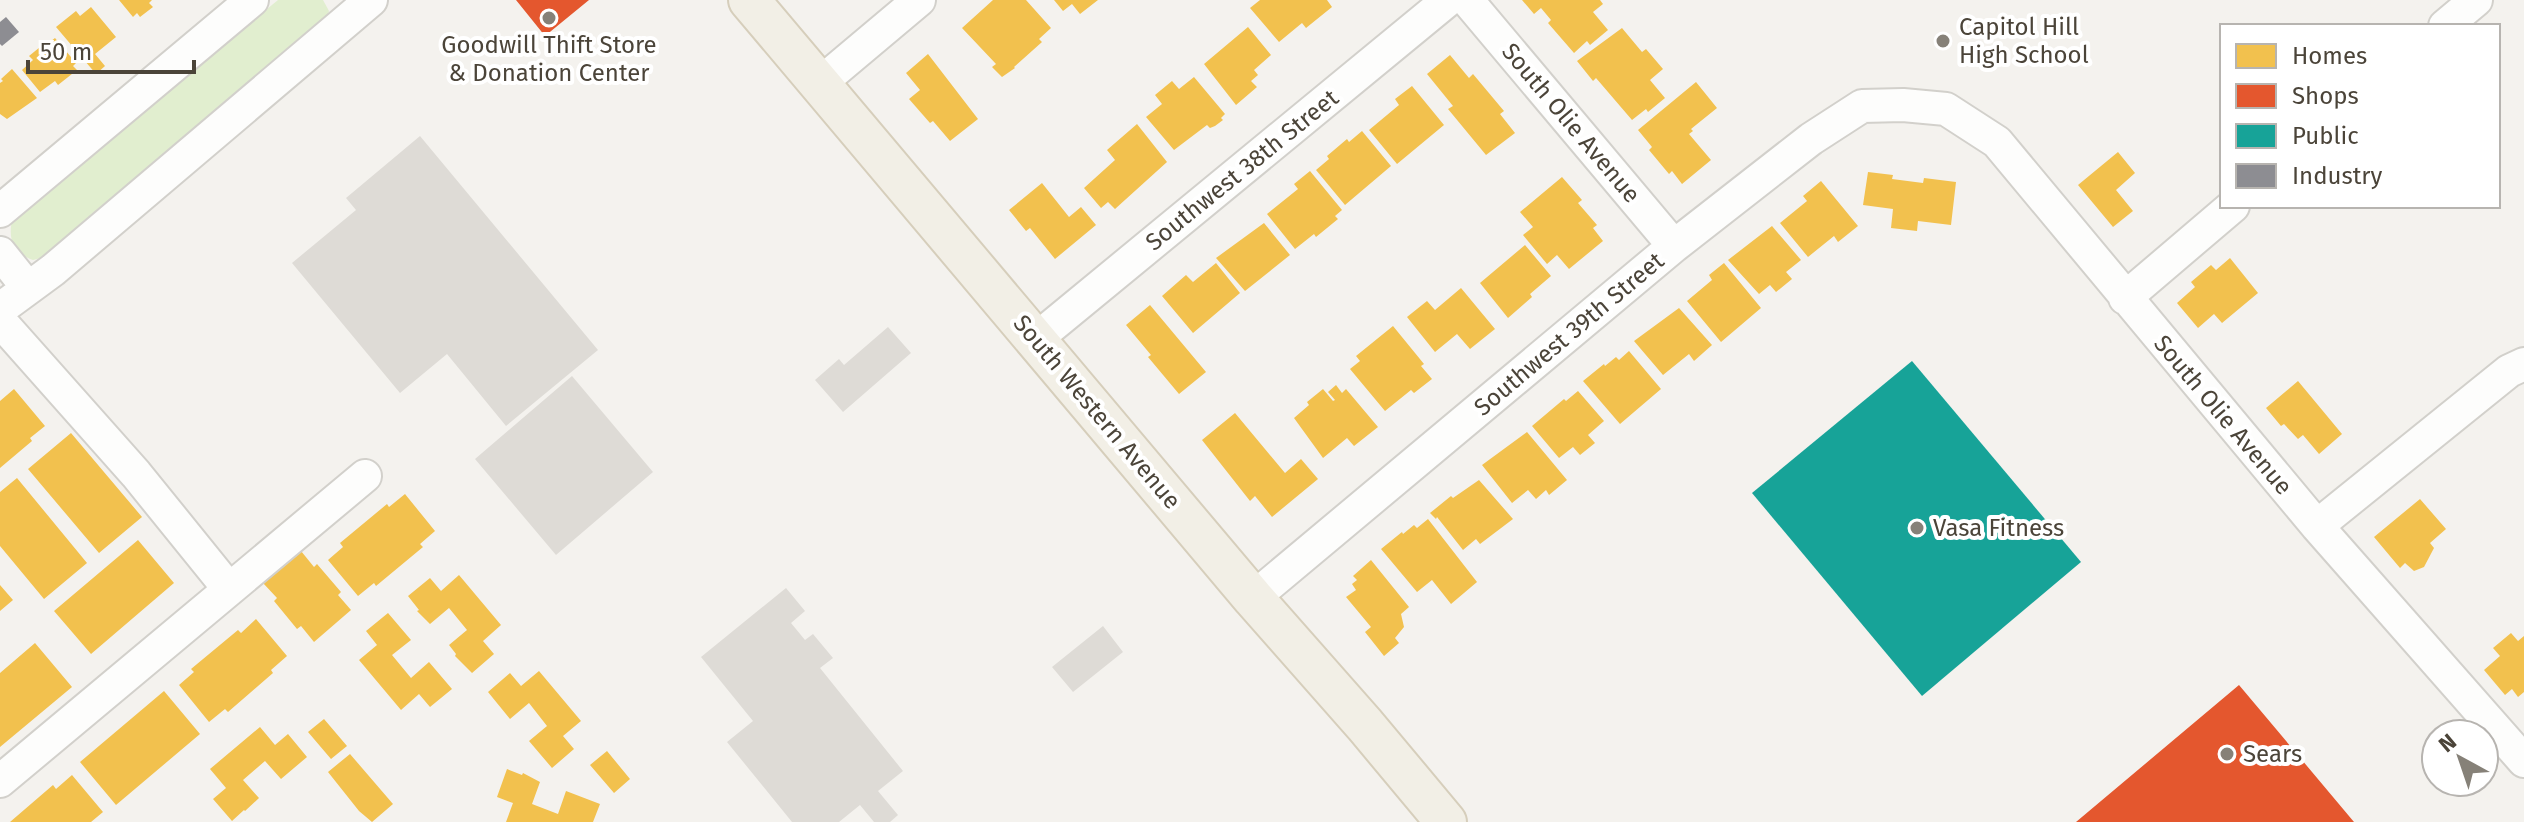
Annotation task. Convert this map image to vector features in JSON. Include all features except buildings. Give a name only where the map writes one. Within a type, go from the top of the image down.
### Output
[{"type":"main road","name":"South Western Avenue","points":[[749,0],[1446,822]]},
{"type":"street","points":[[0,211],[252,0]]},
{"type":"street","points":[[0,309],[117,217],[371,0]]},
{"type":"street","points":[[819,84],[919,0]]},
{"type":"street","name":"Southwest 38th Street","points":[[1036,339],[1448,0]]},
{"type":"street","name":"South Olie Avenue","points":[[1467,0],[1674,246]]},
{"type":"street","points":[[2447,24],[2476,0]]},
{"type":"street","name":"South Olie Avenue","points":[[1903,105],[1946,109],[1997,142],[2317,526],[2524,761]]},
{"type":"street","name":"Southwest 39th Street","points":[[1253,598],[1674,246],[1811,139],[1862,106],[1903,105]]},
{"type":"street","points":[[2125,298],[2231,208]]},
{"type":"street","points":[[0,253],[28,288]]},
{"type":"street","points":[[0,321],[136,474],[229,589]]},
{"type":"street","points":[[2317,526],[2509,371],[2524,364]]},
{"type":"street","points":[[0,781],[365,476]]},
{"type":"green space","points":[[278,0],[323,0],[329,11],[325,24],[45,257],[33,260],[17,250],[11,234],[12,220]]},
{"type":"place","name":"Goodwill Thift Store & Donation Center","points":[[549,18]]},
{"type":"place","name":"Capitol Hill High School","points":[[1943,41]]},
{"type":"place","name":"Vasa Fitness","points":[[1917,528]]},
{"type":"place","name":"Sears","points":[[2227,754]]}]
